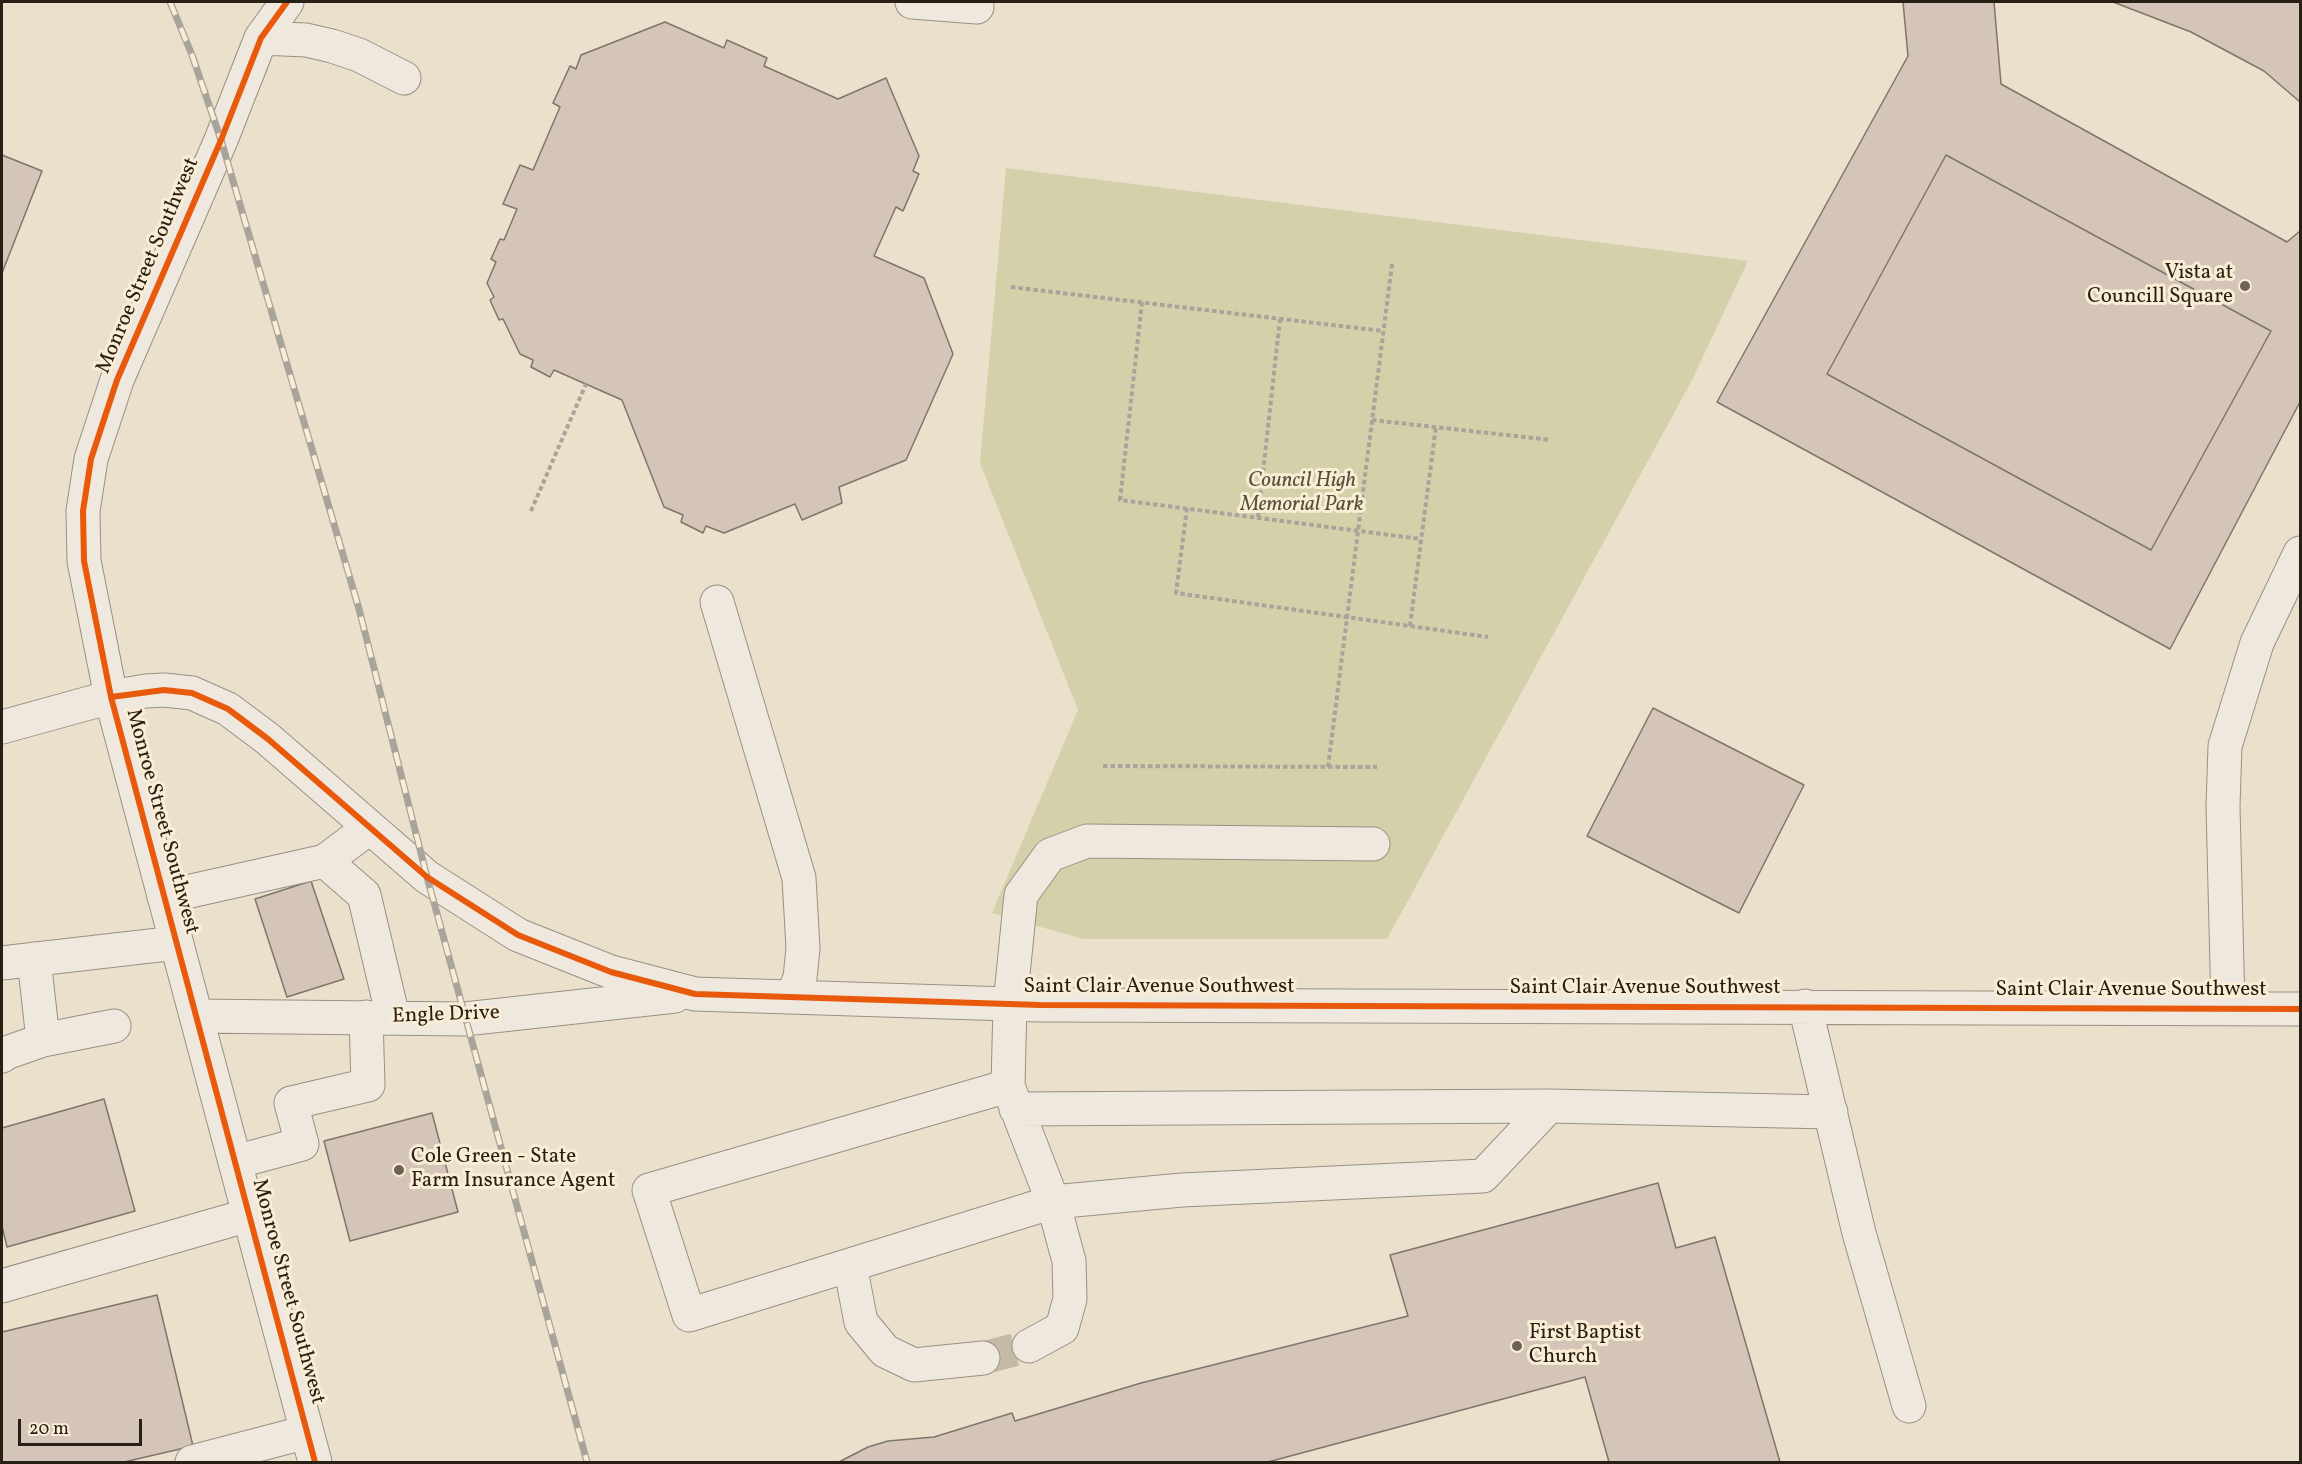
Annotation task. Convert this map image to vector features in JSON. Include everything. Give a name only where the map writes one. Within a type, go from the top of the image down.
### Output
[{"type":"street","name":"Monroe Street Southwest","points":[[261,38],[265,2]]},
{"type":"street","name":"Monroe Street Southwest","points":[[286,2],[261,38],[221,140],[117,380],[91,459],[83,511],[84,561],[111,697],[311,1448]]},
{"type":"street","points":[[912,2],[977,7]]},
{"type":"street","points":[[261,38],[306,40],[332,46],[359,56],[404,78]]},
{"type":"street","points":[[2228,1008],[2223,806],[2225,746],[2257,643],[2301,553]]},
{"type":"street","points":[[717,602],[799,878],[803,948],[800,978],[792,997]]},
{"type":"street","name":"Saint Clair Avenue Southwest","points":[[2,727],[111,697],[164,690],[192,693],[228,709],[267,739],[427,877],[518,935],[611,972],[695,994],[1010,1004],[2301,1009]]},
{"type":"street","points":[[164,897],[325,861],[369,828]]},
{"type":"street","points":[[1029,1346],[1062,1328],[1070,1299],[1069,1262],[1053,1202],[1012,1098],[1010,1004],[1021,895],[1050,855],[1087,841],[1372,844]]},
{"type":"street","points":[[235,1162],[302,1144],[291,1103],[368,1085],[379,1017],[364,895],[325,861]]},
{"type":"street","points":[[2,963],[176,943]]},
{"type":"street","points":[[34,959],[43,1040]]},
{"type":"street","name":"Engle Drive","points":[[196,1016],[465,1019],[695,994]]},
{"type":"street","points":[[1805,1006],[1859,1233],[1909,1406]]},
{"type":"street","points":[[2,1056],[43,1040],[114,1026]]},
{"type":"street","points":[[1549,1106],[1483,1176],[1182,1190],[1053,1202],[689,1315],[649,1190],[1012,1098],[1549,1106],[1831,1112]]},
{"type":"street","points":[[2,1286],[249,1215]]},
{"type":"street","points":[[850,1265],[861,1322],[885,1351],[914,1365],[983,1358]]},
{"type":"street","points":[[192,1462],[311,1448]]},
{"type":"path","points":[[1328,767],[1392,264]]},
{"type":"path","points":[[1011,287],[1383,331]]},
{"type":"path","points":[[1142,302],[1120,500],[1358,529],[1421,539]]},
{"type":"path","points":[[1258,517],[1280,319]]},
{"type":"path","points":[[531,511],[586,384]]},
{"type":"path","points":[[1372,420],[1551,440]]},
{"type":"path","points":[[1410,626],[1436,426]]},
{"type":"path","points":[[1187,508],[1176,593],[1488,637]]},
{"type":"path","points":[[1103,766],[1377,767]]},
{"type":"green space","name":"Council High Memorial Park","points":[[1006,168],[1748,261],[1691,382],[1387,939],[1083,939],[992,913],[1078,710],[980,463]]},
{"type":"building","name":"Vista at Councill Square","points":[[1903,2],[1994,2],[2001,84],[2287,242],[2300,231],[2300,402],[2170,649],[1717,402],[1908,56]],"holes":[[[1946,155],[2271,331],[2151,550],[1827,374]]]},
{"type":"building","points":[[2113,2],[2300,2],[2300,102],[2264,71],[2191,32]]},
{"type":"building","points":[[665,22],[724,48],[727,40],[767,58],[764,66],[838,99],[886,78],[919,156],[913,171],[919,174],[903,211],[896,207],[874,256],[924,278],[953,354],[906,460],[839,487],[842,503],[802,520],[795,504],[724,533],[706,526],[703,533],[681,522],[683,515],[664,507],[622,400],[554,370],[550,377],[531,367],[533,360],[520,354],[503,319],[499,320],[490,300],[494,297],[487,283],[496,262],[491,259],[500,239],[504,240],[517,209],[503,204],[520,165],[533,170],[560,107],[553,103],[570,66],[576,69],[581,55]]},
{"type":"building","points":[[2,155],[42,171],[2,273]]},
{"type":"building","points":[[1946,155],[2271,331],[2151,550],[1827,374]]},
{"type":"building","points":[[1653,708],[1804,785],[1739,913],[1587,836]]},
{"type":"building","points":[[311,881],[344,979],[287,997],[255,899]]},
{"type":"building","points":[[104,1099],[135,1211],[7,1247],[2,1226],[2,1128]]},
{"type":"building","points":[[432,1113],[458,1212],[350,1241],[324,1141]]},
{"type":"building","name":"First Baptist Church","points":[[1658,1183],[1676,1248],[1715,1237],[1780,1462],[1609,1462],[1585,1377],[1268,1462],[839,1462],[868,1447],[888,1441],[934,1437],[1012,1413],[1015,1421],[1141,1383],[1408,1316],[1390,1255]]},
{"type":"building","points":[[157,1295],[193,1446],[124,1462],[2,1462],[2,1332]]},
{"type":"tunnel","points":[[983,1358],[1029,1346]]},
{"type":"railway","points":[[170,2],[192,55],[221,140],[359,609],[427,877],[587,1462]]},
{"type":"cycle path","points":[[287,2],[261,38],[221,140],[117,380],[91,459],[83,511],[84,561],[111,697],[315,1462]]},
{"type":"cycle path","points":[[111,697],[164,690],[192,693],[228,709],[268,739],[427,877],[518,935],[611,972],[695,994],[1040,1005],[2300,1009]]},
{"type":"place","name":"Vista at Councill Square","points":[[2245,286]]},
{"type":"place","name":"Cole Green - State Farm Insurance Agent","points":[[399,1170]]},
{"type":"place","name":"First Baptist Church","points":[[1517,1346]]}]
